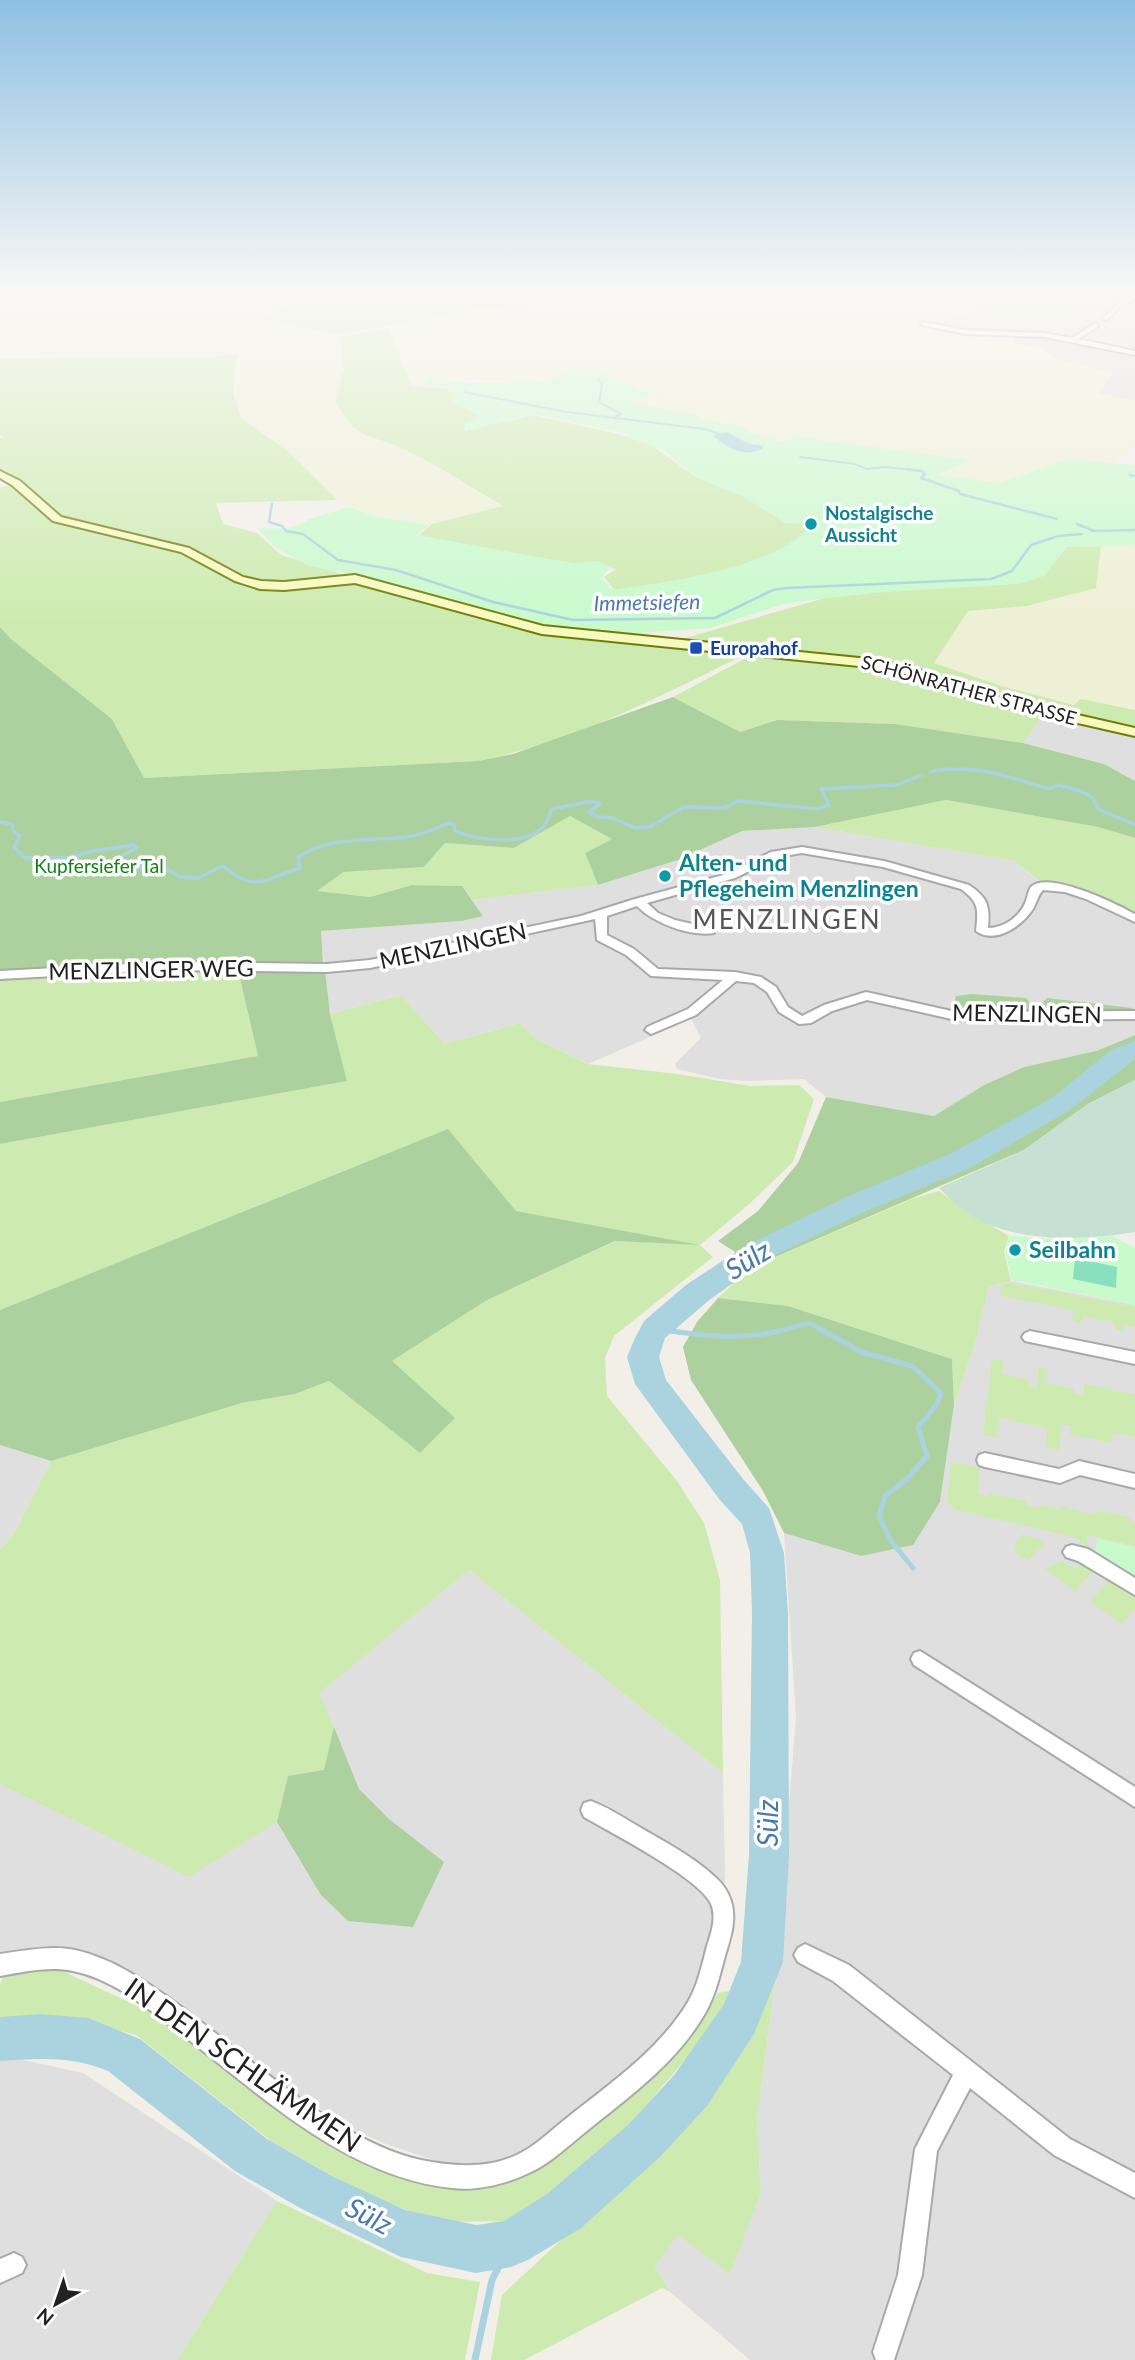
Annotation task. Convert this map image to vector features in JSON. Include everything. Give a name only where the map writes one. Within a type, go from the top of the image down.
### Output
[{"type":"street","name":"SCHÖNRATHER STRASSE","points":[[0,474],[16,483],[57,519],[185,550],[249,582],[284,586],[342,579],[366,580],[554,632],[810,655],[879,664],[909,671],[973,695],[1135,732]]},
{"type":"street","name":"MENZLINGEN","points":[[303,968],[370,964],[601,915],[639,901],[731,876],[786,851],[802,850],[884,864],[965,887],[981,900],[984,908],[982,931],[990,933],[1000,932],[1015,922],[1028,907],[1032,893],[1041,886],[1060,888],[1096,899],[1135,919]]},
{"type":"street","points":[[639,901],[650,915],[669,923],[710,931]]},
{"type":"street","name":"MENZLINGEN","points":[[601,915],[601,937],[630,952],[650,971],[757,979],[767,984],[778,1004],[799,1020],[807,1020],[828,1008],[866,996],[956,1016],[1135,1015]]},
{"type":"street","name":"MENZLINGER WEG","points":[[0,975],[165,966],[303,968]]},
{"type":"street","points":[[651,1030],[692,1012],[735,976]]},
{"type":"street","points":[[1030,1336],[1135,1358]]},
{"type":"street","points":[[985,1460],[1060,1476],[1079,1468],[1135,1481]]},
{"type":"street","points":[[1073,1552],[1082,1554],[1135,1587]]},
{"type":"street","points":[[920,1659],[1135,1798]]},
{"type":"street","name":"IN DEN SCHLÄMMEN","points":[[0,1965],[50,1957],[77,1961],[118,1978],[156,2001],[268,2087],[340,2136],[377,2156],[414,2169],[455,2177],[509,2170],[540,2154],[648,2067],[691,2017],[704,1994],[721,1932],[725,1914],[718,1895],[711,1886],[591,1810]]},
{"type":"street","points":[[806,1955],[841,1973],[1062,2147],[1135,2186]]},
{"type":"street","points":[[885,2352],[910,2275],[926,2149],[966,2073]]},
{"type":"shaded area","points":[[1044,714],[1135,734],[1135,781],[1104,764],[1023,743]]},
{"type":"shaded area","points":[[815,827],[1014,861],[1043,885],[1089,899],[1135,923],[1135,1035],[1096,1051],[1024,1067],[984,1085],[934,1116],[826,1097],[804,1079],[720,1079],[677,1069],[675,1064],[701,1038],[691,1019],[588,1064],[536,1039],[520,1023],[445,1044],[401,995],[330,1014],[320,931],[462,921],[483,916],[472,900],[598,885],[678,860],[742,831]]},
{"type":"shaded area","points":[[1011,1281],[1135,1305],[1135,2360],[750,2360],[669,2291],[655,2266],[678,2234],[730,2273],[761,2193],[757,2120],[775,1981],[796,1717],[784,1533],[861,1556],[940,1502],[954,1405],[975,1344],[989,1287]]},
{"type":"shaded area","points":[[0,1445],[51,1461],[14,1534],[0,1549]]},
{"type":"shaded area","points":[[469,1570],[723,1773],[725,1881],[701,1978],[685,2011],[642,2060],[533,2145],[506,2162],[452,2166],[386,2144],[350,2128],[278,2082],[160,1993],[10,1954],[0,1954],[0,1784],[190,1877],[334,1727],[318,1693]]},
{"type":"shaded area","points":[[0,2055],[83,2073],[277,2201],[177,2360],[0,2360]]},
{"type":"green space","points":[[0,405],[237,405],[241,418],[290,453],[337,500],[216,503],[223,524],[257,533],[281,555],[342,574],[293,583],[261,582],[244,578],[188,548],[61,518],[0,472],[0,438],[3,437],[0,435]]},
{"type":"green space","points":[[237,405],[337,405],[352,426],[375,440],[405,449],[504,506],[432,524],[365,514],[337,500],[290,453],[241,418]]},
{"type":"green space","points":[[337,405],[466,405],[480,418],[465,423],[465,431],[533,415],[619,434],[650,444],[697,478],[837,475],[1012,496],[1002,483],[1070,460],[1096,462],[1112,477],[678,581],[617,593],[604,577],[616,569],[508,554],[419,535],[432,524],[503,506],[405,449],[365,435],[352,426]]},
{"type":"green space","name":"Immetsiefen","points":[[459,405],[646,405],[702,416],[698,419],[741,426],[752,434],[783,442],[795,437],[972,460],[936,475],[1001,483],[1067,459],[1135,465],[1135,546],[1067,547],[1044,576],[1019,584],[870,593],[787,603],[710,628],[610,635],[547,628],[375,580],[307,565],[276,548],[257,528],[291,527],[349,507],[374,516],[429,525],[416,535],[573,563],[599,561],[608,566],[609,569],[602,578],[612,590],[691,577],[747,563],[795,540],[814,524],[785,523],[744,497],[697,478],[665,451],[627,437],[629,434],[532,414],[472,430],[463,429],[468,422],[480,417]]},
{"type":"green space","points":[[650,405],[1135,405],[1135,442],[1116,462],[1070,460],[1002,483],[936,476],[968,461],[797,437],[777,439],[699,420],[696,414]]},
{"type":"green space","points":[[10,485],[41,512],[58,522],[183,552],[254,586],[344,581],[748,653],[582,730],[513,753],[478,761],[144,778],[112,719],[11,639],[0,627],[0,488]]},
{"type":"green space","points":[[1066,544],[1101,544],[1096,588],[1027,606],[968,611],[934,663],[1005,687],[1074,705],[1081,699],[1135,710],[1135,728],[1000,696],[969,692],[919,670],[865,657],[672,642],[825,598],[909,589]]},
{"type":"green space","points":[[1101,544],[1135,544],[1135,710],[1081,699],[1075,705],[1005,687],[934,663],[968,611],[1027,606]]},
{"type":"green space","name":"Kupfersiefer Tal","points":[[0,627],[11,639],[112,719],[144,778],[478,761],[513,754],[673,697],[740,732],[777,720],[895,724],[1023,743],[1104,764],[1135,781],[1135,838],[1098,827],[946,800],[815,827],[742,831],[678,860],[598,885],[585,853],[612,839],[570,816],[514,848],[445,843],[424,867],[344,872],[317,891],[370,897],[412,885],[462,886],[483,916],[462,921],[321,931],[323,964],[166,962],[0,971]]},
{"type":"green space","points":[[762,654],[890,668],[1044,714],[1023,743],[895,724],[777,720],[740,732],[673,697],[746,658]]},
{"type":"green space","points":[[946,800],[1098,827],[1135,838],[1135,916],[1117,906],[1043,884],[1014,861],[815,827]]},
{"type":"green space","points":[[570,816],[613,839],[585,853],[598,885],[472,900],[462,886],[412,885],[370,897],[316,891],[345,872],[424,867],[445,843],[514,848]]},
{"type":"green space","points":[[164,970],[238,970],[258,1056],[0,1102],[0,979]]},
{"type":"green space","points":[[238,970],[325,970],[330,1014],[347,1081],[0,1144],[0,1102],[258,1056]]},
{"type":"green space","points":[[972,994],[1026,998],[1030,1003],[1042,1003],[1047,998],[1132,1008],[1134,1012],[951,1012],[956,996]]},
{"type":"green space","points":[[401,995],[445,1044],[520,1023],[536,1039],[588,1064],[678,1074],[750,1086],[799,1085],[814,1099],[793,1162],[747,1206],[700,1245],[713,1257],[614,1336],[605,1358],[607,1396],[677,1481],[704,1523],[720,1580],[723,1773],[469,1570],[319,1693],[334,1727],[324,1770],[288,1776],[277,1822],[189,1877],[0,1784],[0,1549],[14,1534],[51,1461],[242,1403],[295,1394],[329,1381],[420,1453],[392,1361],[487,1300],[616,1241],[692,1244],[516,1211],[447,1130],[0,1310],[0,1144],[347,1081],[330,1014]]},
{"type":"green space","points":[[1135,1035],[1135,1080],[1088,1104],[1024,1150],[750,1268],[738,1254],[718,1241],[758,1211],[798,1163],[826,1097],[934,1116],[984,1085],[1024,1067],[1096,1051]]},
{"type":"green space","points":[[1135,1080],[1135,1232],[1069,1238],[1024,1234],[981,1221],[960,1208],[939,1188],[1024,1150],[1088,1104]]},
{"type":"green space","points":[[448,1129],[516,1211],[700,1245],[615,1241],[487,1300],[392,1361],[455,1418],[420,1453],[329,1381],[295,1394],[242,1403],[51,1461],[0,1445],[0,1310]]},
{"type":"green space","points":[[939,1191],[963,1209],[1009,1236],[1004,1251],[1011,1281],[989,1287],[975,1344],[954,1405],[952,1359],[788,1306],[718,1298],[750,1268],[914,1198]]},
{"type":"green space","points":[[1009,1236],[1055,1239],[1112,1236],[1135,1248],[1135,1305],[1012,1280],[1005,1252]]},
{"type":"green space","points":[[1075,1258],[1117,1267],[1116,1288],[1073,1279]]},
{"type":"green space","points":[[1009,1283],[1135,1307],[1135,1327],[1124,1325],[1123,1331],[1115,1329],[1115,1323],[1082,1316],[1081,1323],[1073,1321],[1073,1310],[1001,1296],[1002,1285]]},
{"type":"green space","points":[[718,1298],[788,1306],[952,1359],[954,1405],[940,1502],[913,1545],[861,1556],[784,1533],[763,1491],[691,1380],[683,1347],[697,1322]]},
{"type":"green space","points":[[992,1359],[1004,1361],[1002,1374],[1029,1380],[1029,1387],[1037,1388],[1039,1367],[1047,1369],[1046,1383],[1074,1389],[1074,1393],[1083,1395],[1084,1384],[1135,1394],[1135,1437],[1113,1433],[1111,1443],[1070,1434],[1071,1426],[1062,1424],[1059,1451],[1046,1448],[1047,1428],[999,1418],[997,1438],[983,1435]]},
{"type":"green space","points":[[951,1461],[980,1468],[978,1494],[988,1497],[988,1493],[1026,1501],[1026,1505],[1040,1508],[1041,1505],[1060,1509],[1061,1506],[1095,1515],[1096,1510],[1130,1517],[1130,1522],[1135,1524],[1135,1546],[1087,1535],[1087,1547],[1074,1537],[956,1510],[947,1502]]},
{"type":"green space","points":[[1023,1534],[1046,1542],[1028,1561],[1014,1551],[1017,1547],[1014,1544]]},
{"type":"green space","points":[[1097,1538],[1135,1547],[1135,1579],[1095,1553]]},
{"type":"green space","points":[[1082,1560],[1095,1568],[1075,1592],[1045,1569],[1062,1561],[1076,1569]]},
{"type":"green space","points":[[1110,1579],[1135,1596],[1135,1609],[1122,1624],[1090,1602]]},
{"type":"green space","points":[[334,1727],[359,1789],[389,1819],[444,1862],[413,1927],[348,1921],[321,1895],[277,1822],[288,1776],[324,1770]]},
{"type":"green space","points":[[44,1966],[58,1969],[150,2012],[332,2148],[371,2168],[460,2188],[512,2181],[543,2164],[656,2073],[697,2028],[718,1993],[734,1990],[704,2038],[629,2125],[571,2181],[515,2221],[441,2222],[370,2197],[271,2141],[136,2035],[82,2021],[0,2018],[0,1984],[4,1974]]},
{"type":"green space","points":[[775,1981],[757,2120],[761,2193],[730,2274],[678,2235],[655,2266],[669,2291],[662,2288],[524,2360],[491,2360],[502,2295],[659,2149],[729,2071],[760,1985]]},
{"type":"green space","points":[[277,2201],[427,2273],[480,2282],[465,2360],[177,2360]]},
{"type":"water","points":[[726,432],[748,443],[763,446],[762,449],[742,452],[730,448],[713,436]]},
{"type":"waterway","points":[[531,405],[705,429],[724,436]]},
{"type":"waterway","points":[[605,405],[621,414],[615,417]]},
{"type":"waterway","points":[[800,457],[855,464],[867,469],[885,467],[922,471]]},
{"type":"waterway","points":[[907,469],[922,471]]},
{"type":"waterway","points":[[922,471],[925,474],[921,478],[959,491],[960,494],[1057,519]]},
{"type":"waterway","points":[[1130,475],[1135,476]]},
{"type":"waterway","name":"Immetsiefen","points":[[272,504],[269,522],[282,526],[286,531],[303,534],[338,560],[396,570],[493,602],[573,620],[715,618],[773,590],[787,588],[991,579],[1012,571],[1031,545],[1058,536],[1082,534]]},
{"type":"waterway","points":[[1077,524],[1094,531]]},
{"type":"waterway","name":"Immetsiefen","points":[[1094,531],[1135,530]]},
{"type":"waterway","points":[[931,772],[946,769],[976,770],[1049,789],[1059,785],[1083,792],[1093,798],[1098,809],[1135,825]]},
{"type":"waterway","points":[[0,822],[12,824],[13,830],[20,836],[14,847],[25,858],[69,858],[92,851],[133,845],[138,847],[111,862],[129,868],[162,867],[181,877],[198,878],[223,866],[244,880],[260,882],[300,868],[298,857],[324,845],[412,836],[449,823],[454,824],[455,831],[475,837],[511,840],[532,835],[541,829],[552,809],[593,801],[600,804],[589,812],[598,817],[613,818],[635,828],[650,827],[684,807],[725,808],[738,801],[818,809],[829,805],[821,789],[897,785],[922,775]]},
{"type":"waterway","name":"Sülz","points":[[0,2039],[40,2036],[88,2040],[124,2055],[251,2155],[318,2193],[401,2233],[476,2249],[511,2243],[564,2211],[644,2141],[691,2090],[739,2019],[762,1962],[769,1855],[770,1613],[767,1553],[757,1518],[731,1489],[651,1384],[643,1357],[650,1338],[655,1329],[697,1293],[755,1253],[854,1205],[960,1161],[1061,1104],[1120,1056],[1135,1049]]},
{"type":"waterway","points":[[772,1333],[810,1323],[827,1333]]},
{"type":"waterway","points":[[655,1329],[684,1333]]},
{"type":"waterway","points":[[670,1331],[711,1336],[779,1331]]},
{"type":"waterway","points":[[824,1331],[861,1352],[912,1366],[941,1393],[937,1404],[918,1427],[927,1456],[907,1479],[885,1496],[879,1516],[891,1541],[913,1568]]},
{"type":"waterway","points":[[475,2360],[492,2280],[511,2243]]},
{"type":"place","name":"Nostalgische Aussicht","points":[[811,524]]},
{"type":"place","name":"Europahof","points":[[696,648]]},
{"type":"place","name":"Alten- und Pflegeheim Menzlingen","points":[[665,876]]},
{"type":"place","name":"Seilbahn","points":[[1015,1250]]},
{"type":"district","name":"MENZLINGEN","points":[[787,920]]}]
